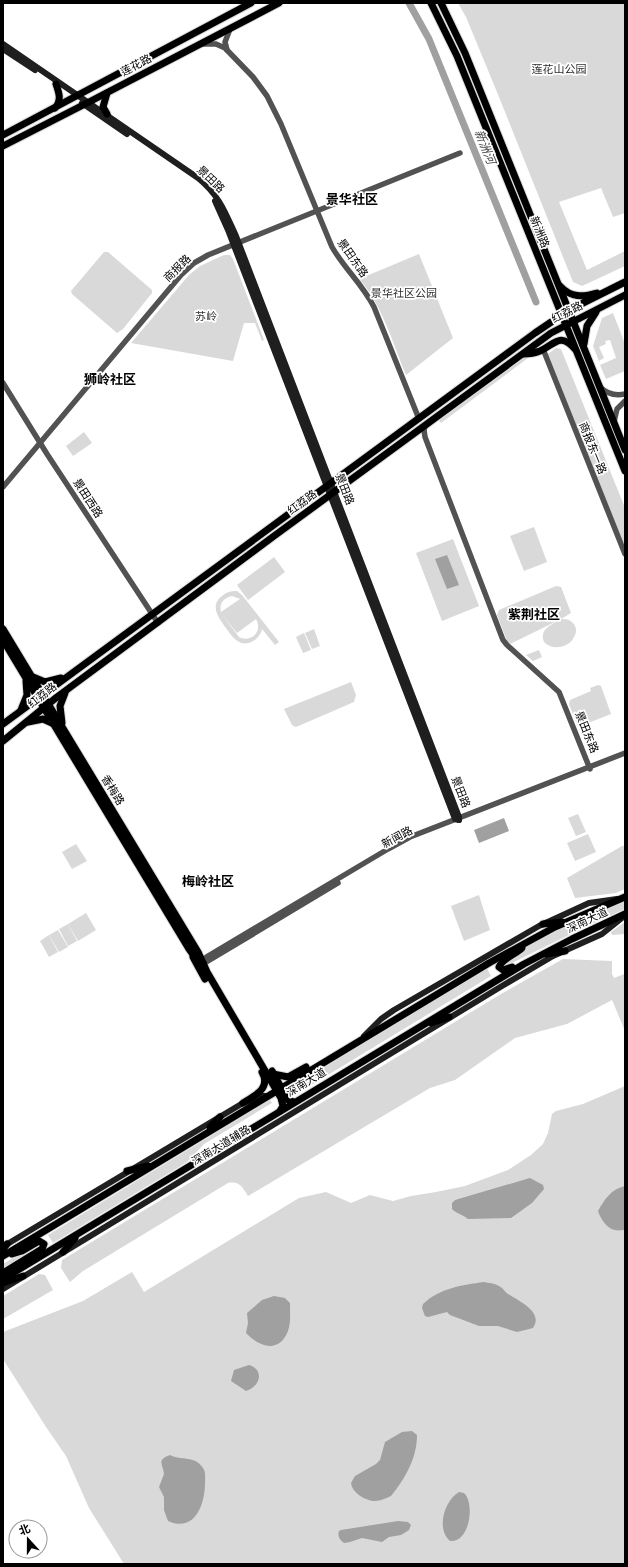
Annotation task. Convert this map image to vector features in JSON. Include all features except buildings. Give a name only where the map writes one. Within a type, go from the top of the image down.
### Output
[{"type":"main road","name":"莲花路","points":[[3,135],[251,3]]},
{"type":"main road","name":"莲花路","points":[[3,146],[279,3]]},
{"type":"main road","name":"新洲路","points":[[431,3],[457,56],[625,471]]},
{"type":"main road","name":"新洲路","points":[[441,3],[465,53],[625,450]]},
{"type":"main road","name":"景田路","points":[[3,44],[194,179],[217,205],[236,244]]},
{"type":"main road","name":"景田路","points":[[3,49],[77,96]]},
{"type":"main road","points":[[55,108],[60,97],[56,84]]},
{"type":"main road","points":[[107,93],[103,107],[107,114]]},
{"type":"main road","name":"景田路","points":[[87,103],[107,114],[208,186],[223,208],[458,819]]},
{"type":"main road","name":"红荔路","points":[[3,724],[562,314],[625,282]]},
{"type":"main road","points":[[558,284],[569,293],[581,296],[612,288]]},
{"type":"main road","name":"红荔路","points":[[3,741],[68,689],[551,333],[625,295]]},
{"type":"main road","points":[[586,352],[584,339],[586,326],[591,317],[601,307]]},
{"type":"main road","points":[[522,355],[538,352],[553,342],[562,340],[571,345],[577,353]]},
{"type":"main road","name":"香梅路","points":[[3,629],[46,706],[65,732],[204,956],[203,964]]},
{"type":"main road","name":"香梅路","points":[[3,640],[28,676]]},
{"type":"main road","points":[[20,711],[25,701],[28,676],[48,682],[68,675]]},
{"type":"main road","points":[[65,732],[60,717],[60,706],[63,696],[68,689]]},
{"type":"main road","name":"香梅路","points":[[46,706],[54,725],[192,953],[214,976],[279,1089],[288,1100],[294,1102]]},
{"type":"main road","points":[[24,724],[43,719],[54,725]]},
{"type":"main road","points":[[359,1042],[381,1019],[394,1010],[514,939],[543,924],[594,902],[622,898]]},
{"type":"main road","name":"深南大道","points":[[3,1257],[340,1052],[522,944],[568,921],[622,898]]},
{"type":"main road","name":"深南大道","points":[[3,1279],[524,964],[625,915]]},
{"type":"main road","name":"深南大道辅路","points":[[3,1289],[449,1017],[537,965],[602,934],[625,915]]},
{"type":"main road","points":[[543,924],[568,921]]},
{"type":"main road","points":[[522,944],[522,948],[500,963],[499,966],[500,969],[504,970],[524,964]]},
{"type":"main road","points":[[538,956],[565,951]]},
{"type":"main road","points":[[4,1247],[127,1171],[243,1103],[262,1089],[265,1084],[265,1077],[195,962],[192,953]]},
{"type":"main road","points":[[418,1028],[449,1017]]},
{"type":"main road","points":[[270,1074],[288,1076],[323,1058],[340,1052]]},
{"type":"main road","name":"香梅路","points":[[279,1089],[283,1104],[280,1111]]},
{"type":"main road","points":[[243,1103],[262,1096],[268,1096]]},
{"type":"main road","points":[[203,1135],[220,1117]]},
{"type":"main road","points":[[127,1171],[156,1163]]},
{"type":"main road","points":[[63,1252],[79,1233]]},
{"type":"main road","points":[[3,1257],[22,1251],[39,1241],[44,1244],[42,1249],[3,1273]]},
{"type":"main road","points":[[3,1283],[23,1276]]},
{"type":"street","points":[[227,51],[224,42],[231,28]]},
{"type":"street","name":"景田东路","points":[[199,45],[209,43],[216,44],[227,51],[253,77],[272,104],[335,252],[372,302],[419,420]]},
{"type":"street","name":"商报路","points":[[3,487],[186,270],[203,258],[460,153]]},
{"type":"street","name":"商报东一路","points":[[543,349],[625,554]]},
{"type":"street","name":"景田西路","points":[[3,383],[40,443],[158,623]]},
{"type":"street","points":[[599,386],[608,393],[618,395],[625,394]]},
{"type":"street","points":[[614,423],[617,409],[625,400]]},
{"type":"street","name":"景田东路","points":[[425,426],[424,435],[503,640],[559,692],[589,768]]},
{"type":"street","name":"景田东路","points":[[414,435],[420,434],[423,438],[502,641],[508,650],[558,693],[589,768]]},
{"type":"street","name":"新闻路","points":[[204,956],[418,833],[625,754]]},
{"type":"street","name":"新闻路","points":[[203,964],[398,847],[458,819]]},
{"type":"green space","name":"莲花山公园","points":[[458,3],[625,3],[625,213],[613,217],[601,188],[559,202],[587,270],[625,251],[625,266],[582,286],[573,282],[499,97],[466,17]]},
{"type":"green space","points":[[104,252],[108,252],[152,290],[152,293],[123,329],[117,333],[72,294],[71,291]]},
{"type":"green space","name":"景华社区公园","points":[[419,254],[453,338],[406,375],[381,312],[359,279]]},
{"type":"green space","name":"苏岭","points":[[224,255],[230,255],[233,259],[264,340],[262,341],[255,323],[244,323],[233,361],[131,343],[189,275],[200,266]]},
{"type":"green space","points":[[613,313],[625,344],[625,371],[606,379],[600,365],[616,358],[610,340],[605,341],[606,344],[599,347],[604,358],[599,361],[593,346],[602,318]]},
{"type":"green space","points":[[556,348],[561,349],[625,508],[625,542],[623,543],[548,354]]},
{"type":"green space","points":[[529,356],[441,423],[438,419],[523,357]]},
{"type":"green space","points":[[84,432],[92,443],[73,456],[66,446]]},
{"type":"green space","points":[[534,527],[547,562],[524,571],[510,536]]},
{"type":"green space","points":[[453,539],[479,606],[442,621],[416,553]]},
{"type":"green space","points":[[274,557],[285,572],[248,600],[237,585]]},
{"type":"green space","points":[[556,586],[561,587],[571,613],[561,619],[572,622],[576,630],[572,641],[560,647],[551,647],[544,642],[544,631],[557,621],[510,644],[507,641],[497,615],[499,610]]},
{"type":"green space","points":[[237,591],[242,595],[279,642],[275,645],[262,629],[259,636],[249,643],[240,643],[232,636],[216,612],[216,604],[222,596],[227,593]],"holes":[[[232,596],[240,599],[221,612],[222,602],[226,598]],[[221,613],[237,633],[256,619],[258,624],[257,632],[248,639],[239,637]]]},
{"type":"green space","points":[[314,629],[320,646],[312,649],[305,633]]},
{"type":"green space","points":[[304,633],[311,650],[303,653],[296,637]]},
{"type":"green space","points":[[539,650],[542,657],[533,661],[526,655]]},
{"type":"green space","points":[[351,682],[356,695],[354,702],[296,727],[292,725],[284,709]]},
{"type":"green space","points":[[598,685],[601,686],[611,714],[578,727],[569,704],[570,700],[591,691],[590,688]]},
{"type":"green space","points":[[578,814],[586,832],[576,836],[568,818]]},
{"type":"green space","points":[[588,834],[596,852],[575,861],[567,843]]},
{"type":"green space","points":[[76,844],[87,861],[72,869],[62,852]]},
{"type":"green space","points":[[622,846],[625,846],[625,889],[616,893],[575,898],[567,878]]},
{"type":"green space","points":[[479,895],[490,930],[464,941],[451,906]]},
{"type":"green space","points":[[625,901],[625,909],[501,967],[524,947],[561,928]]},
{"type":"green space","points":[[86,913],[96,930],[78,941],[68,924]]},
{"type":"green space","points":[[625,922],[625,934],[612,935],[611,932]]},
{"type":"green space","points":[[68,924],[77,941],[68,946],[59,929]]},
{"type":"green space","points":[[58,930],[68,947],[59,952],[49,935]]},
{"type":"green space","points":[[49,935],[58,952],[49,957],[40,941]]},
{"type":"green space","points":[[563,959],[612,961],[612,974],[614,978],[624,974],[625,1031],[612,1000],[567,1024],[515,1038],[455,1080],[430,1088],[248,1196],[238,1184],[228,1183],[83,1271],[70,1282],[61,1268],[62,1260],[501,994]]},
{"type":"green space","points":[[487,968],[491,976],[295,1095],[290,1088]]},
{"type":"green space","points":[[625,1086],[625,1564],[124,1564],[89,1508],[66,1456],[3,1359],[3,1332],[83,1301],[132,1272],[144,1292],[299,1198],[326,1192],[351,1203],[370,1195],[393,1201],[411,1196],[465,1186],[508,1170],[531,1155],[543,1144],[548,1133],[552,1114],[556,1111],[583,1104]]},
{"type":"green space","points":[[270,1100],[272,1103],[204,1144],[187,1162],[53,1243],[48,1235]]},
{"type":"green space","points":[[37,1244],[40,1246],[3,1271],[3,1264]]},
{"type":"green space","points":[[39,1274],[45,1275],[53,1290],[3,1319],[3,1296]]},
{"type":"shaded area","points":[[447,555],[459,585],[447,589],[435,559]]},
{"type":"shaded area","points":[[504,818],[509,831],[479,843],[474,830]]},
{"type":"shaded area","points":[[530,1178],[543,1185],[544,1189],[532,1203],[511,1218],[468,1219],[452,1209],[452,1203],[455,1200]]},
{"type":"shaded area","points":[[625,1186],[625,1230],[609,1228],[600,1217],[598,1211],[612,1192]]},
{"type":"shaded area","points":[[484,1282],[499,1286],[529,1308],[533,1312],[536,1322],[533,1328],[517,1332],[498,1326],[479,1326],[450,1315],[447,1312],[428,1317],[425,1316],[422,1308],[423,1304],[437,1294],[452,1288]]},
{"type":"shaded area","points":[[274,1296],[285,1298],[290,1303],[290,1324],[284,1338],[279,1343],[268,1346],[257,1342],[246,1333],[248,1323],[247,1313],[262,1300]]},
{"type":"shaded area","points":[[249,1365],[254,1367],[259,1374],[259,1378],[255,1386],[246,1391],[231,1381],[234,1370]]},
{"type":"shaded area","points":[[412,1431],[417,1435],[415,1452],[401,1483],[391,1496],[381,1500],[371,1501],[357,1493],[352,1487],[351,1483],[355,1476],[376,1464],[380,1460],[385,1442],[402,1432]]},
{"type":"shaded area","points":[[170,1455],[196,1461],[205,1471],[205,1491],[200,1507],[192,1520],[185,1523],[177,1524],[168,1521],[164,1510],[164,1497],[159,1487],[164,1474],[161,1463],[163,1459]]},
{"type":"shaded area","points":[[459,1492],[464,1493],[467,1498],[470,1513],[469,1522],[462,1536],[457,1540],[450,1541],[443,1530],[444,1515],[449,1502]]},
{"type":"shaded area","points":[[398,1521],[408,1522],[411,1525],[409,1530],[401,1535],[389,1537],[382,1542],[362,1538],[344,1543],[340,1539],[338,1533],[341,1530]]},
{"type":"waterway","name":"新洲河","points":[[409,3],[429,39],[536,302]]},
{"type":"district","name":"景华社区","points":[[352,199]]},
{"type":"district","name":"狮岭社区","points":[[110,379]]},
{"type":"district","name":"紫荆社区","points":[[534,614]]},
{"type":"district","name":"梅岭社区","points":[[208,881]]}]
